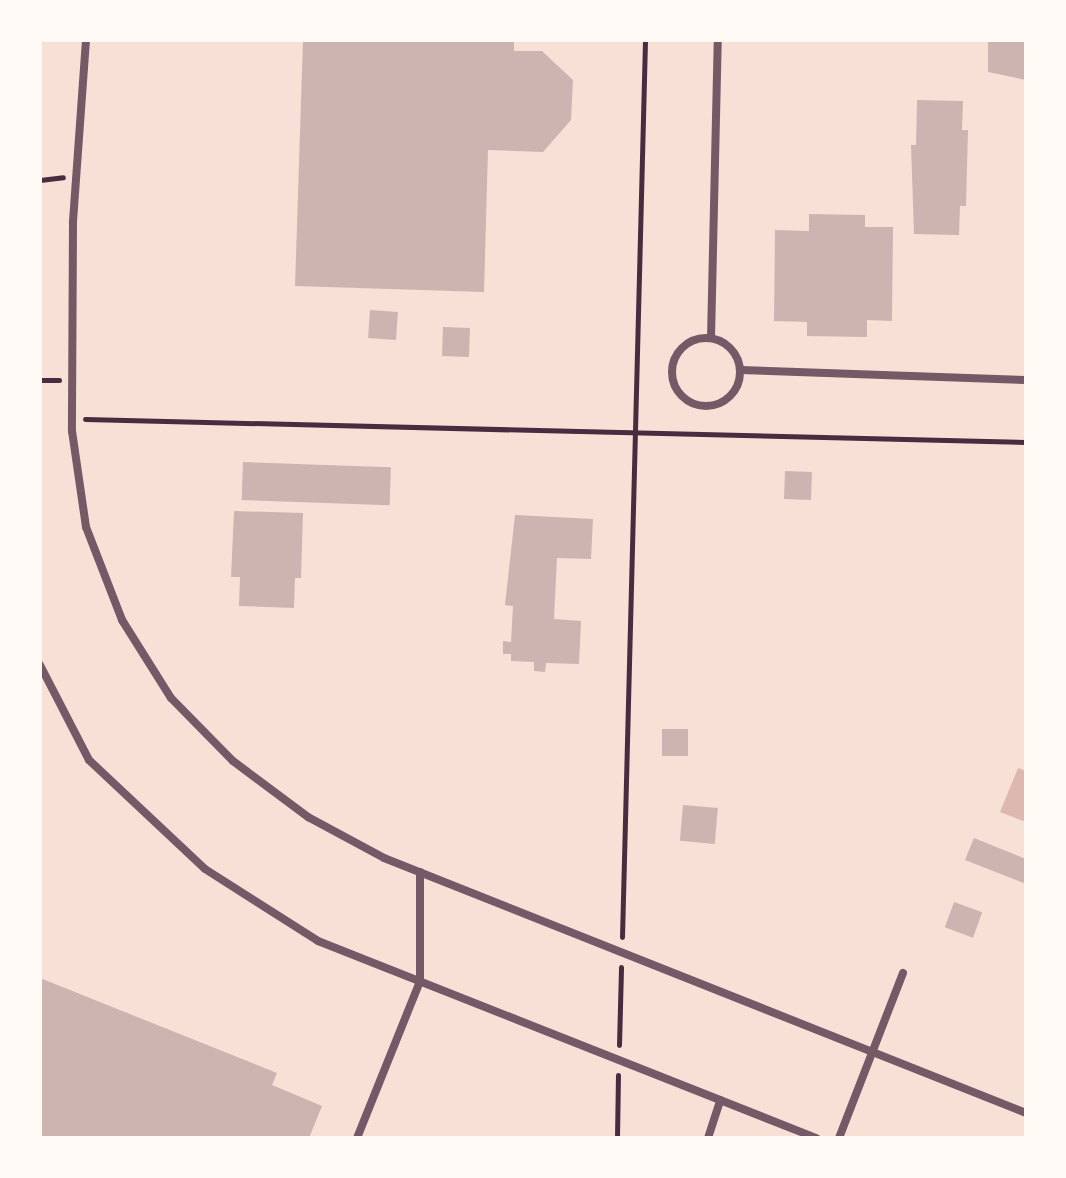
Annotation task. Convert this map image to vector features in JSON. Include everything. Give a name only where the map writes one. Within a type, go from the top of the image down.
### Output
[{"type":"street","points":[[86,40],[73,223],[72,419],[86,527],[122,620],[171,698],[233,761],[308,817],[420,872],[1026,1113]]},
{"type":"street","points":[[711,338],[718,40]]},
{"type":"street","points":[[711,338],[728,345],[740,370],[735,390],[719,403],[698,405],[680,394],[672,376],[676,355],[691,341],[711,338]]},
{"type":"street","points":[[740,370],[1026,380]]},
{"type":"street","points":[[40,665],[89,760],[205,869],[318,941],[816,1138]]},
{"type":"street","points":[[357,1138],[420,981],[420,872]]},
{"type":"street","points":[[839,1138],[903,973]]},
{"type":"street","points":[[708,1138],[720,1100]]},
{"type":"path","points":[[617,1138],[645,40]]},
{"type":"path","points":[[72,419],[1026,442]]},
{"type":"shaded area","points":[[1018,768],[1026,771],[1026,822],[1000,812]]},
{"type":"building","points":[[303,40],[514,40],[514,51],[542,51],[573,80],[571,120],[543,152],[488,150],[484,292],[295,286]]},
{"type":"building","points":[[988,40],[1026,40],[1026,80],[988,72]]},
{"type":"building","points":[[917,100],[963,101],[962,130],[968,130],[966,206],[960,206],[959,235],[914,234],[911,145],[916,145]]},
{"type":"building","points":[[809,214],[865,215],[865,227],[893,227],[892,321],[867,320],[867,337],[807,336],[807,322],[774,321],[775,230],[809,231]]},
{"type":"building","points":[[370,310],[398,312],[396,340],[368,338]]},
{"type":"building","points":[[443,327],[470,328],[469,357],[442,356]]},
{"type":"building","points":[[243,462],[391,467],[390,505],[242,500]]},
{"type":"building","points":[[785,471],[812,472],[811,500],[784,499]]},
{"type":"building","points":[[234,511],[303,513],[301,578],[295,578],[294,608],[239,606],[240,577],[231,577]]},
{"type":"building","points":[[515,515],[593,519],[591,559],[557,558],[554,619],[581,621],[579,664],[546,663],[545,672],[534,671],[534,662],[511,661],[511,654],[503,654],[503,641],[511,642],[513,606],[505,605]]},
{"type":"building","points":[[662,729],[688,729],[688,756],[662,756]]},
{"type":"building","points":[[683,805],[718,808],[715,844],[680,841]]},
{"type":"building","points":[[974,838],[1026,859],[1026,884],[965,860]]},
{"type":"building","points":[[954,902],[982,912],[973,938],[945,927]]},
{"type":"building","points":[[40,978],[277,1073],[272,1085],[322,1106],[309,1138],[40,1138]]}]
